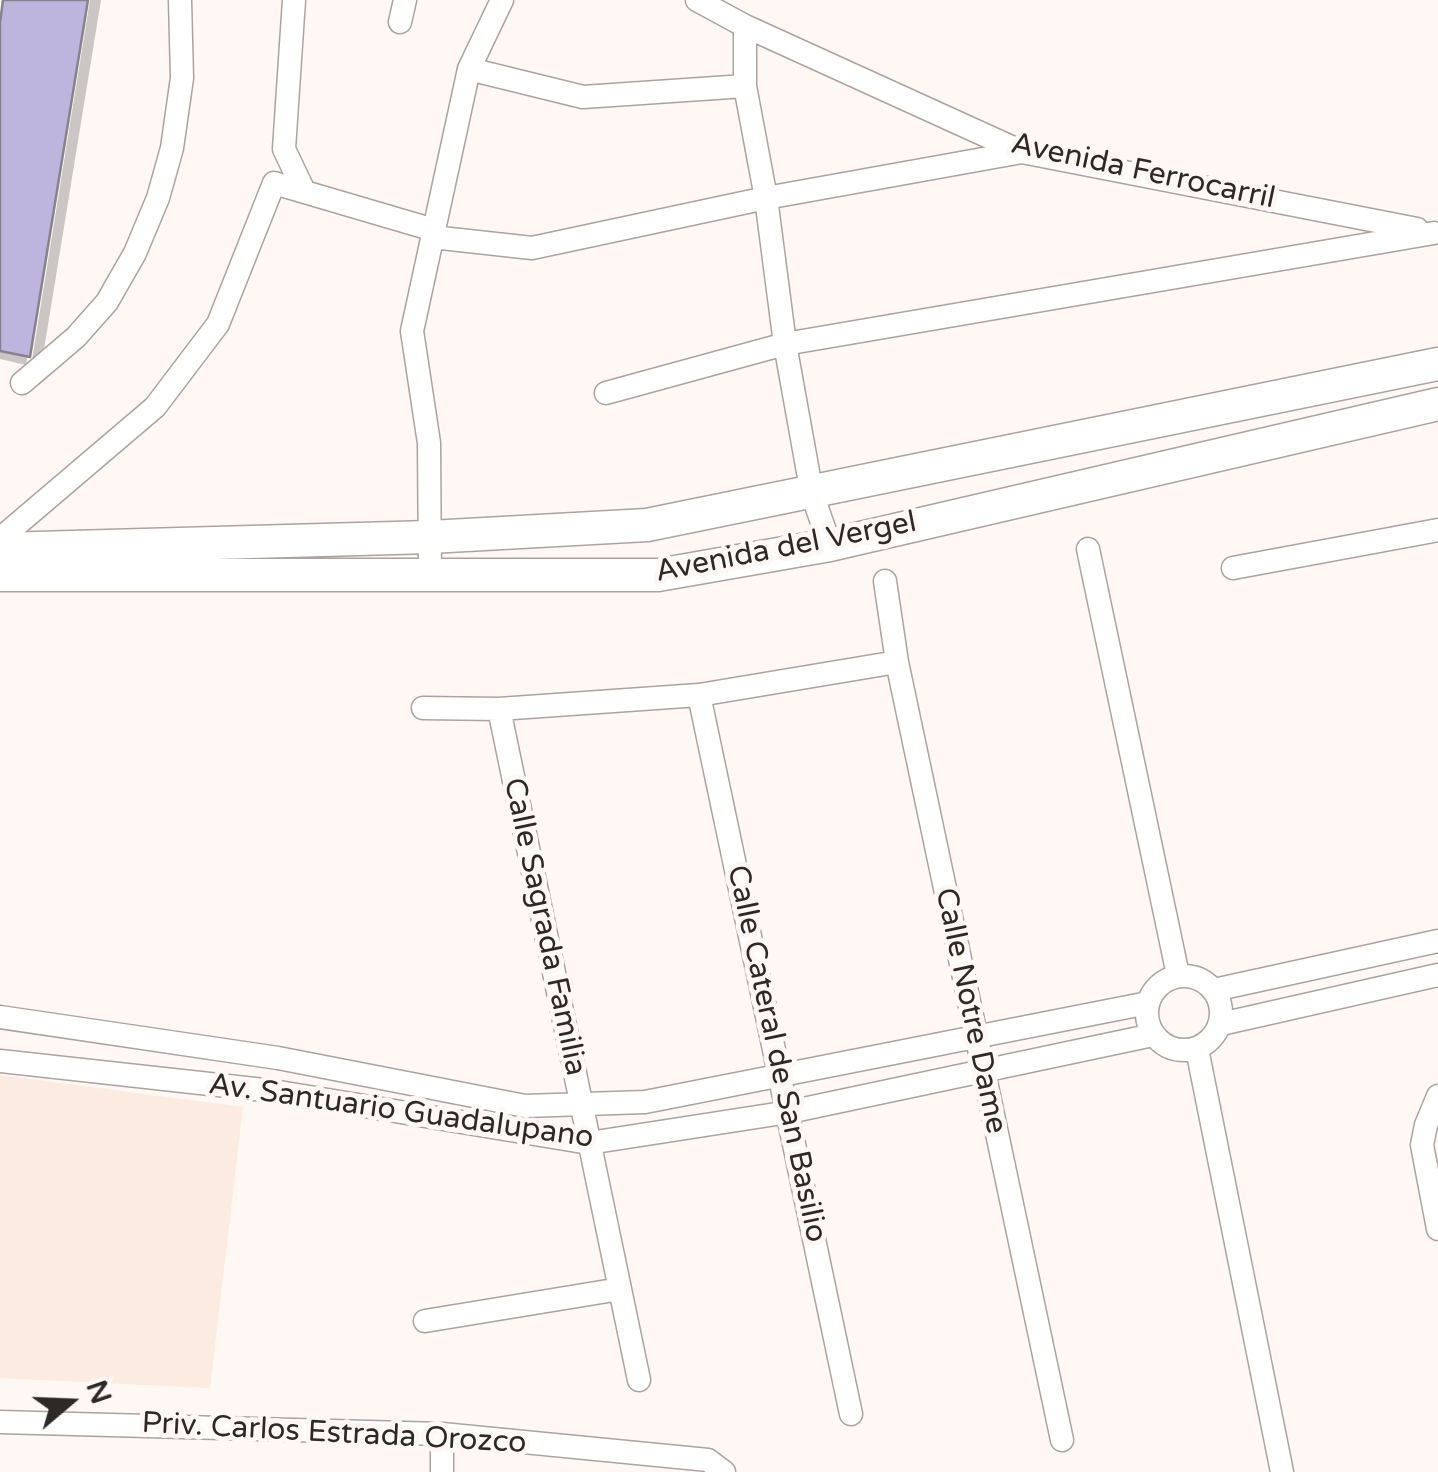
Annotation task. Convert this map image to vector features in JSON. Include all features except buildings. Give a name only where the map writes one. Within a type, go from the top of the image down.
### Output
[{"type":"street","points":[[22,383],[76,337],[135,254],[158,198],[172,148],[182,78],[180,0]]},
{"type":"street","points":[[294,0],[284,149],[302,189]]},
{"type":"street","points":[[430,577],[429,443],[412,331],[469,69],[502,0]]},
{"type":"street","name":"Avenida Ferrocarril","points":[[697,0],[745,26],[1022,152],[1436,233]]},
{"type":"street","points":[[745,26],[746,86],[766,198],[785,344],[812,494],[830,545]]},
{"type":"street","points":[[469,69],[583,98],[746,86]]},
{"type":"street","points":[[0,539],[155,407],[218,324],[274,183],[433,233],[532,248],[766,198],[1022,152]]},
{"type":"street","points":[[606,393],[785,344],[1436,233]]},
{"type":"street","name":"Avenida del Vergel","points":[[0,549],[430,537],[648,525],[1438,364]]},
{"type":"street","name":"Avenida del Vergel","points":[[0,575],[658,575],[830,545],[1438,404]]},
{"type":"street","points":[[1233,568],[1438,530]]},
{"type":"street","points":[[1088,550],[1178,976]]},
{"type":"street","name":"Calle Notre Dame","points":[[885,581],[975,1038],[1062,1440]]},
{"type":"street","points":[[423,708],[499,709],[699,694],[898,662]]},
{"type":"street","name":"Calle Cateral de San Basilio","points":[[699,694],[851,1414]]},
{"type":"street","name":"Calle Sagrada Familia","points":[[499,709],[639,1380]]},
{"type":"street","points":[[1214,990],[1438,941]]},
{"type":"street","points":[[1221,1024],[1438,975]]},
{"type":"street","points":[[1178,976],[1199,978],[1214,990],[1221,1024],[1213,1038],[1197,1049],[1172,1050],[1153,1035],[1148,1003],[1159,985],[1178,976]]},
{"type":"street","name":"Av. Santuario Guadalupano","points":[[8,1018],[278,1058],[525,1106],[645,1102],[1148,1003]]},
{"type":"street","points":[[5,1061],[8,1018]]},
{"type":"street","name":"Av. Santuario Guadalupano","points":[[5,1061],[274,1091],[589,1144],[789,1112],[1153,1035]]},
{"type":"street","points":[[1197,1049],[1282,1472]]},
{"type":"street","points":[[274,1091],[278,1058]]},
{"type":"street","points":[[1438,1096],[1422,1145],[1438,1229]]},
{"type":"street","points":[[425,1321],[620,1290]]},
{"type":"street","name":"Priv. Carlos Estrada Orozco","points":[[0,1422],[442,1434],[708,1460],[724,1472]]},
{"type":"street","points":[[442,1434],[442,1472]]},
{"type":"shaded area","points":[[0,1075],[243,1107],[210,1388],[0,1378]]}]
